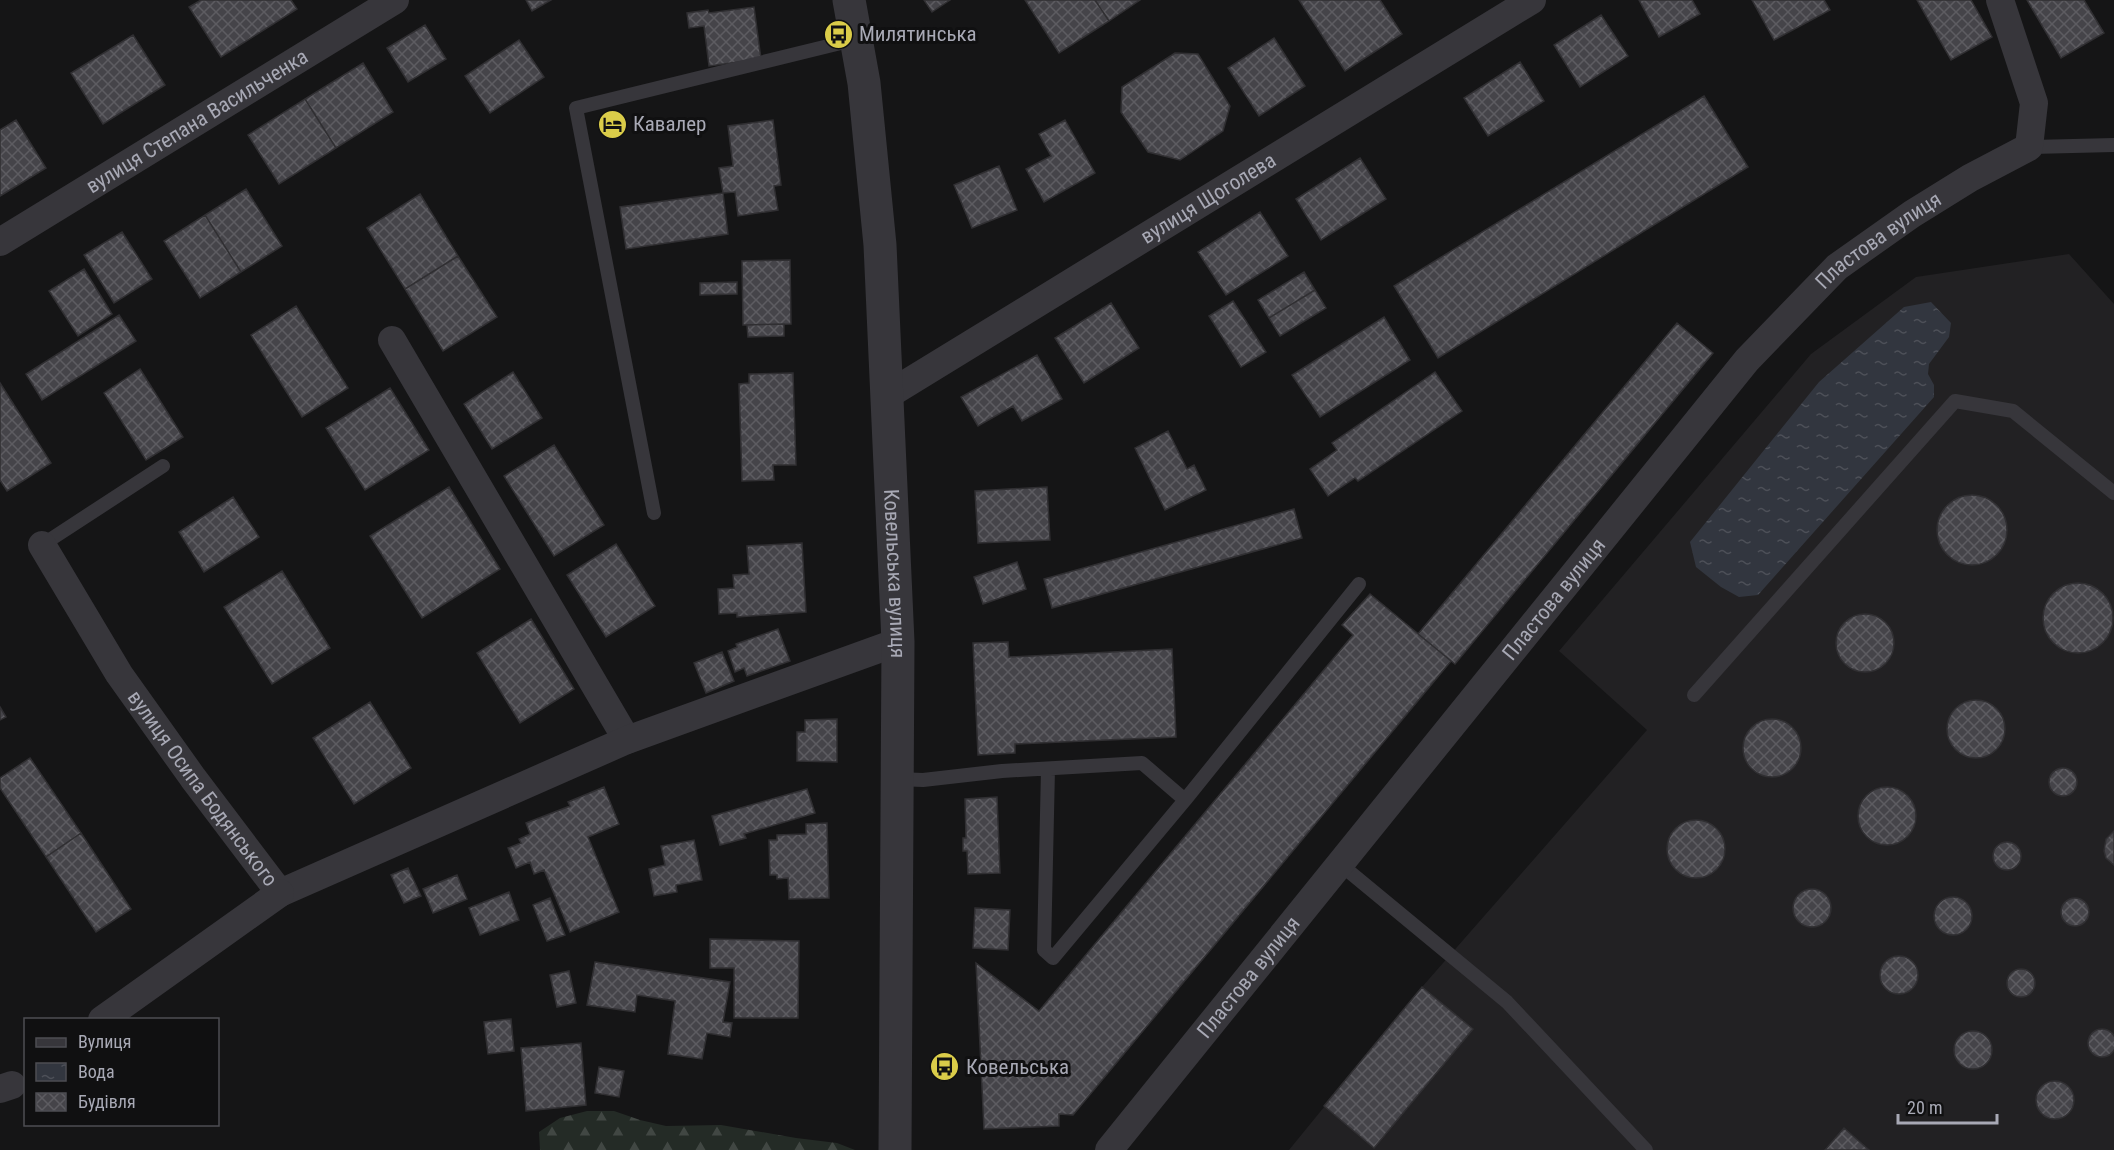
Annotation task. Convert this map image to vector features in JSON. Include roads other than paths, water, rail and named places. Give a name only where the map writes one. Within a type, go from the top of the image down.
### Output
[{"type":"street","name":"вулиця Степана Васильченка","points":[[0,242],[394,0]]},
{"type":"street","name":"Ковельська вулиця","points":[[849,0],[864,83],[880,245],[898,642],[894,1150]]},
{"type":"street","name":"вулиця Щоголева","points":[[886,396],[1532,0]]},
{"type":"street","points":[[2000,0],[2034,103],[2029,147]]},
{"type":"street","name":"Пластова вулиця","points":[[1109,1150],[1747,360],[1837,267],[1921,208],[1970,178],[2029,147]]},
{"type":"street","points":[[392,340],[627,740]]},
{"type":"street","name":"вулиця Осипа Бодянського","points":[[42,545],[118,674],[279,893],[627,740],[898,642]]},
{"type":"street","points":[[105,1018],[279,893]]},
{"type":"lane","points":[[654,513],[576,108],[856,39]]},
{"type":"lane","points":[[2029,147],[2114,145]]},
{"type":"lane","points":[[1694,695],[1955,401],[2013,411],[2114,493]]},
{"type":"lane","points":[[42,545],[163,466]]},
{"type":"lane","points":[[1048,769],[1044,950],[1053,958],[1185,800],[1359,585]]},
{"type":"lane","points":[[897,779],[923,780],[1002,771],[1142,763],[1185,800]]},
{"type":"lane","points":[[1340,864],[1507,1002],[1646,1150]]},
{"type":"water","points":[[1931,302],[1951,323],[1949,337],[1929,364],[1928,374],[1934,385],[1934,397],[1758,595],[1739,597],[1721,587],[1696,567],[1690,542],[1819,382],[1904,307]]},
{"type":"place","name":"Милятинська","points":[[838,34]]},
{"type":"place","name":"Кавалер","points":[[612,124]]},
{"type":"place","name":"Ковельська","points":[[945,1067]]}]
